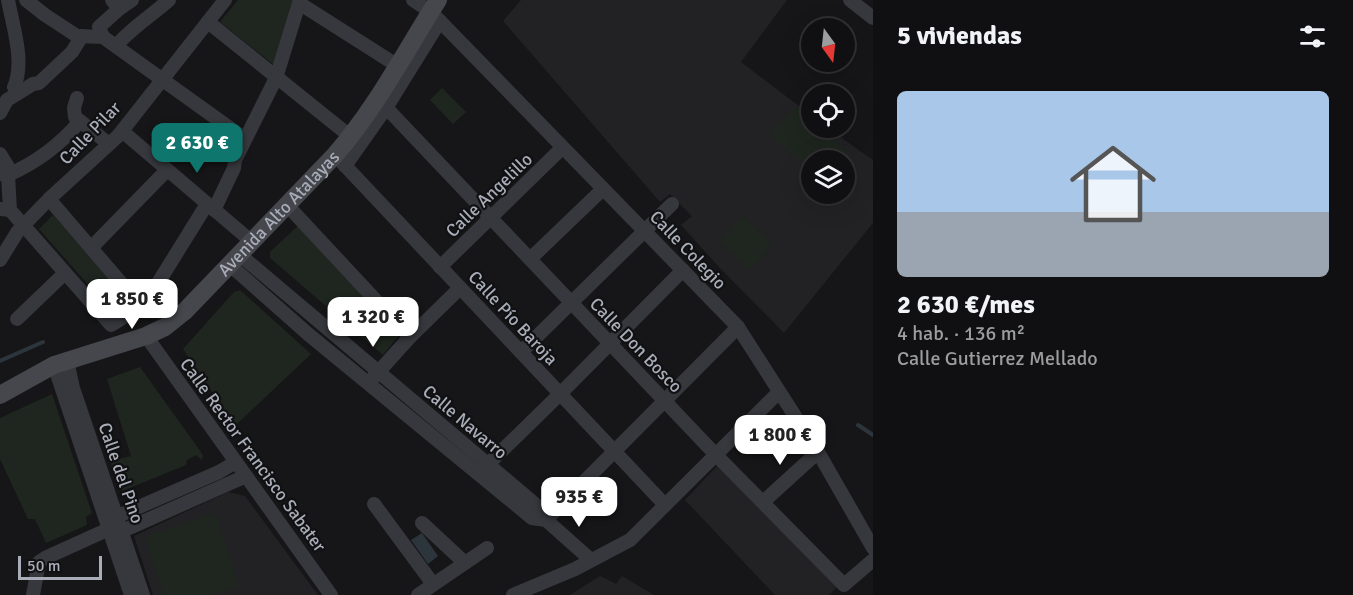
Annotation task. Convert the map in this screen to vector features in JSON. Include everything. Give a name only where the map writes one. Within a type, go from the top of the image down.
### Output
[{"type":"main road","name":"Avenida Alto Atalayas","points":[[0,395],[60,363],[146,336],[165,327],[185,311],[287,205],[340,161],[351,137],[382,103],[398,66],[437,11]]},
{"type":"street","points":[[0,112],[18,77],[8,0]]},
{"type":"street","points":[[26,0],[77,36],[103,37],[245,139]]},
{"type":"street","points":[[103,37],[99,27],[115,5],[132,0]]},
{"type":"street","points":[[116,46],[126,34],[147,20],[169,0]]},
{"type":"street","name":"Calle Pilar","points":[[0,260],[23,226],[122,131],[225,0]]},
{"type":"street","name":"Calle Colegio","points":[[412,0],[437,11],[562,148],[738,327],[818,452],[873,548]]},
{"type":"street","points":[[850,0],[873,17]]},
{"type":"street","points":[[0,154],[8,167],[4,175],[5,210],[23,226],[111,325],[145,304],[211,207],[234,168],[235,160],[276,78],[300,2],[398,66]]},
{"type":"street","points":[[340,161],[382,103],[437,11]]},
{"type":"street","points":[[208,22],[351,137]]},
{"type":"street","points":[[9,95],[39,83],[72,52],[82,36]]},
{"type":"street","points":[[77,98],[74,108],[75,117],[109,144]]},
{"type":"street","name":"Calle Don Bosco","points":[[382,103],[664,401],[844,585],[873,560]]},
{"type":"street","points":[[4,175],[25,168],[67,136],[80,121]]},
{"type":"street","points":[[122,131],[211,207],[240,254]]},
{"type":"street","name":"Calle Angelillo","points":[[440,267],[562,148]]},
{"type":"street","name":"Calle Pío Baroja","points":[[340,161],[665,505]]},
{"type":"street","points":[[91,248],[167,170]]},
{"type":"street","points":[[530,259],[603,189]]},
{"type":"street","points":[[49,199],[134,298],[137,309]]},
{"type":"street","points":[[521,352],[672,204]]},
{"type":"street","points":[[287,205],[410,337]]},
{"type":"street","name":"Calle Navarro","points":[[240,254],[378,373],[483,469]]},
{"type":"street","name":"Calle Navarro","points":[[240,254],[368,383],[483,469],[541,509],[546,520],[591,560]]},
{"type":"street","points":[[483,469],[683,270]]},
{"type":"street","points":[[17,319],[65,273]]},
{"type":"street","points":[[368,383],[410,337],[460,288]]},
{"type":"street","points":[[546,520],[738,327]]},
{"type":"street","name":"Calle Rector Francisco Sabater","points":[[146,336],[331,595]]},
{"type":"street","name":"Calle del Pino","points":[[60,363],[73,388],[115,526],[131,595]]},
{"type":"street","points":[[537,595],[575,569],[630,540],[779,392]]},
{"type":"street","points":[[763,502],[818,452]]},
{"type":"street","points":[[33,595],[39,562],[115,526],[236,462]]},
{"type":"street","points":[[115,526],[246,476]]},
{"type":"street","points":[[374,504],[433,584]]},
{"type":"street","points":[[422,523],[465,563]]},
{"type":"street","name":"Calle del Pino","points":[[115,526],[143,595]]},
{"type":"street","points":[[418,595],[487,548]]},
{"type":"street","points":[[513,595],[575,569]]},
{"type":"shaded area","points":[[238,0],[295,0],[274,65],[220,22]]},
{"type":"shaded area","points":[[521,0],[787,0],[741,62],[801,107],[801,138],[842,138],[873,160],[873,223],[784,333],[681,225],[692,216],[670,194],[660,202],[503,21]]},
{"type":"shaded area","points":[[442,88],[466,112],[453,124],[430,100]]},
{"type":"shaded area","points":[[795,107],[801,112],[801,138],[831,138],[845,150],[801,150],[801,161],[770,135]]},
{"type":"shaded area","points":[[53,215],[129,302],[114,314],[39,229]]},
{"type":"shaded area","points":[[742,216],[773,245],[750,270],[719,242]]},
{"type":"shaded area","points":[[300,224],[400,334],[383,355],[270,258],[270,252]]},
{"type":"shaded area","points":[[240,290],[311,354],[235,426],[183,349],[234,292]]},
{"type":"shaded area","points":[[140,367],[203,455],[202,460],[196,455],[187,460],[186,465],[122,491],[110,461],[131,456],[107,379]]},
{"type":"shaded area","points":[[52,394],[92,513],[86,517],[87,525],[46,543],[35,519],[28,519],[0,459],[0,418]]},
{"type":"shaded area","points":[[718,465],[837,587],[829,595],[775,595],[685,500]]},
{"type":"shaded area","points":[[228,492],[245,496],[318,595],[153,595],[134,536]]},
{"type":"shaded area","points":[[215,513],[239,586],[212,595],[164,595],[145,537]]},
{"type":"shaded area","points":[[422,533],[438,556],[428,564],[411,540]]},
{"type":"shaded area","points":[[600,576],[616,584],[622,576],[654,595],[570,595]]},
{"type":"waterway","points":[[0,361],[43,342]]},
{"type":"waterway","points":[[858,425],[873,435]]}]
